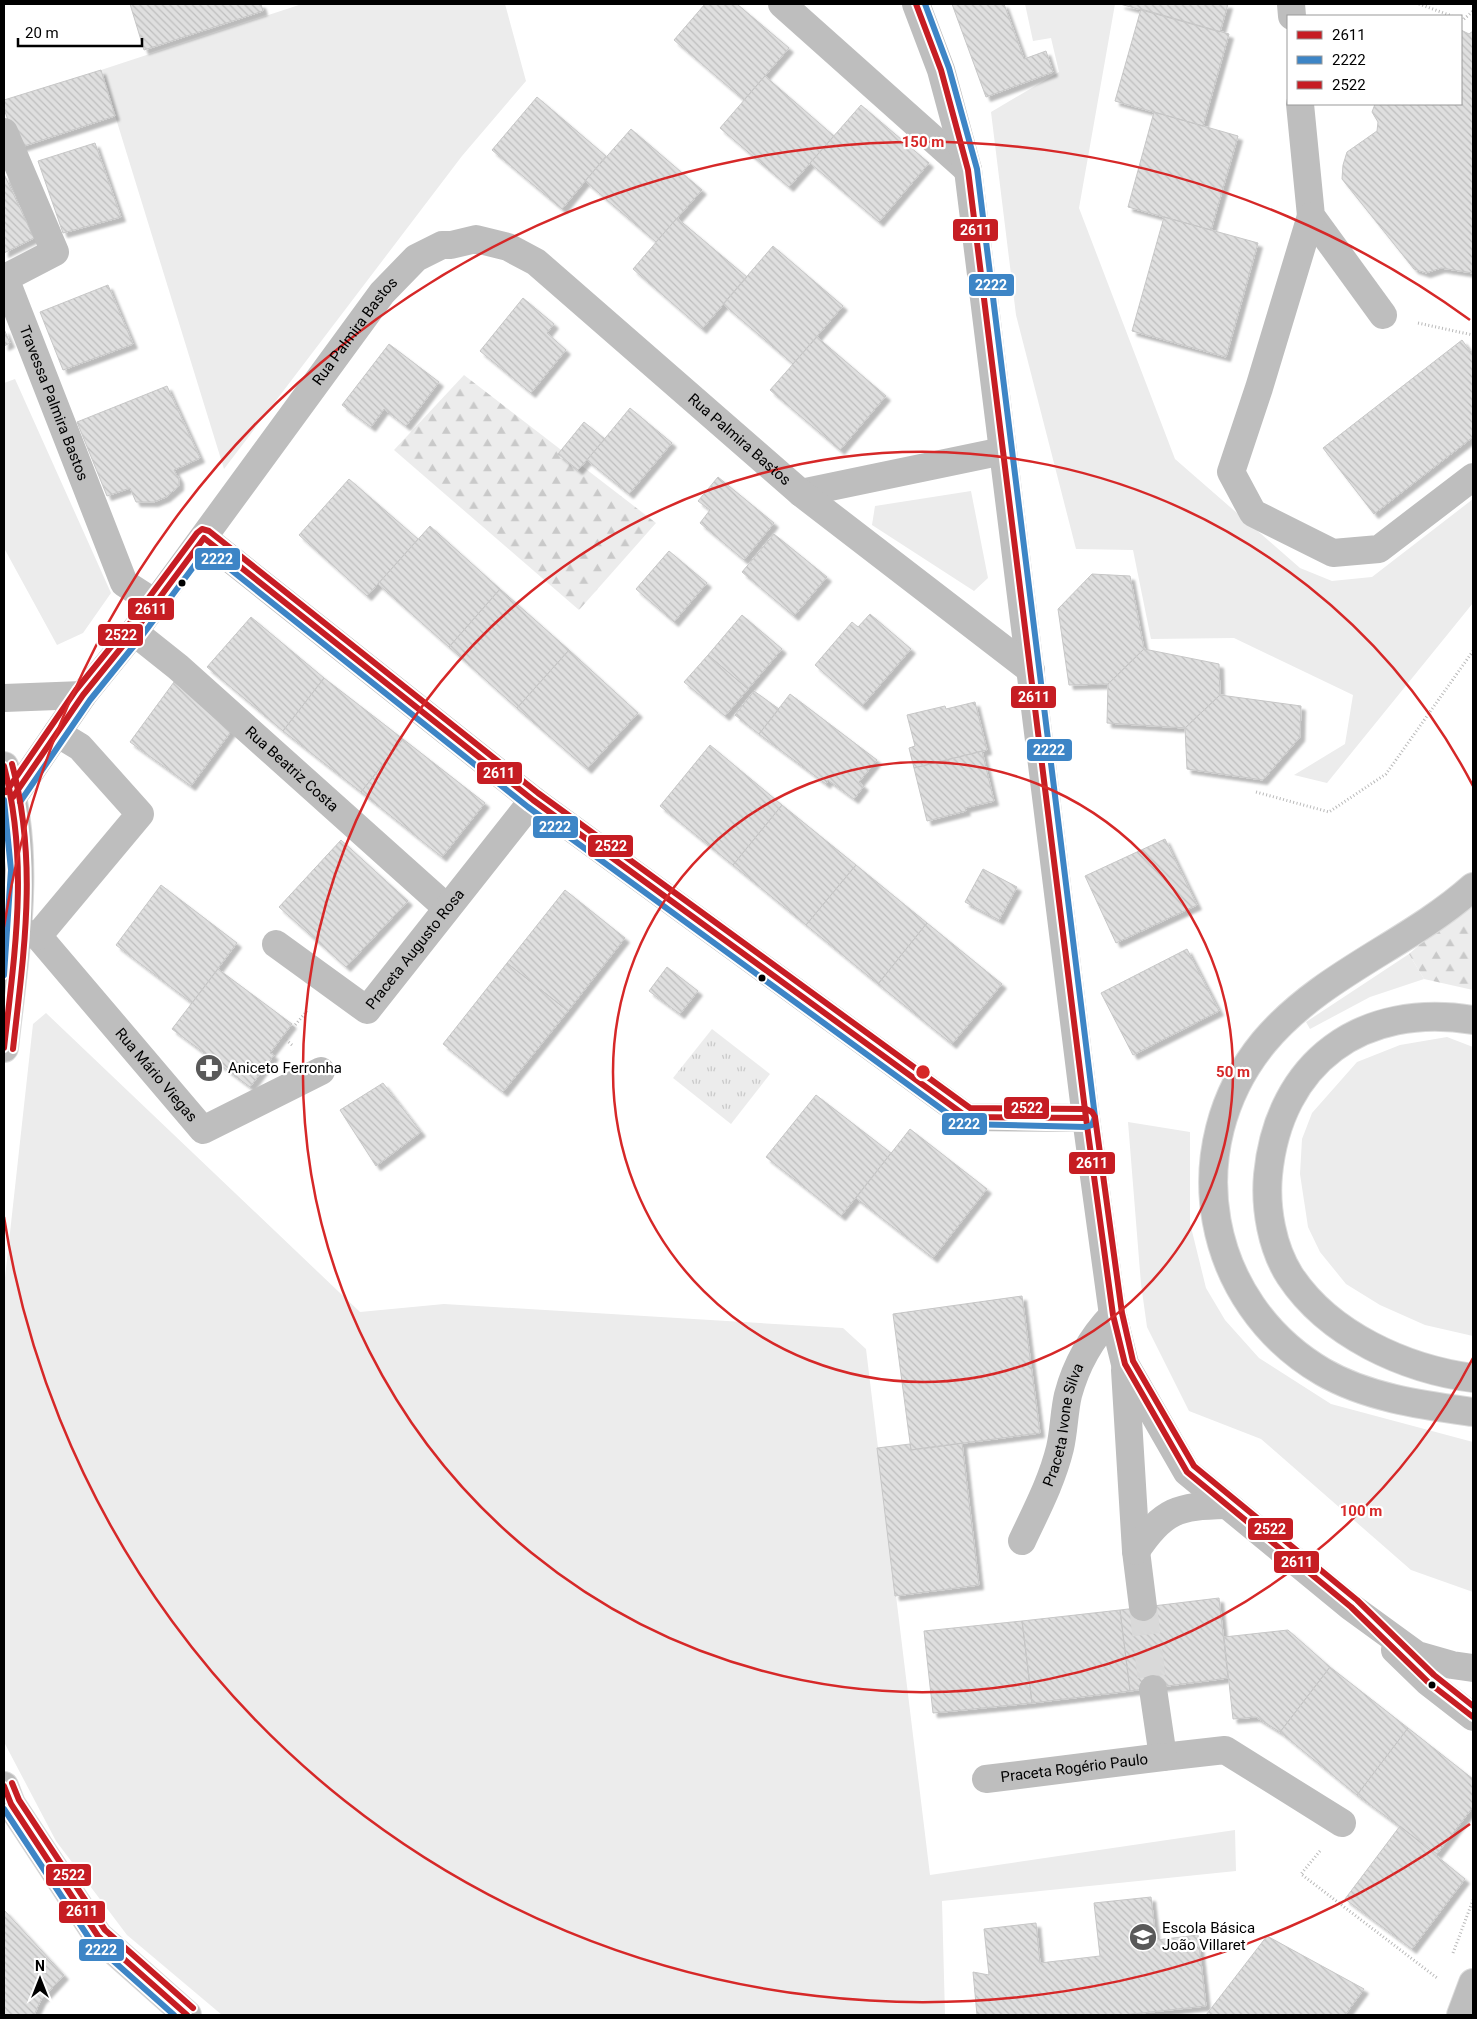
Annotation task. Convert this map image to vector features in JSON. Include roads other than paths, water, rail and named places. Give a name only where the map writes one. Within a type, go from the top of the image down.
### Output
[{"type":"street","points":[[782,4],[968,170]]},
{"type":"street","points":[[916,4],[941,70],[968,170],[1086,1118],[1113,1315],[1125,1364],[1136,1551],[1143,1607]]},
{"type":"street","points":[[1300,105],[1311,216],[1259,388],[1231,472],[1253,513],[1333,553],[1379,549],[1473,477]]},
{"type":"street","name":"Travessa Palmira Bastos","points":[[4,132],[55,252],[5,278],[124,583],[156,603]]},
{"type":"street","points":[[1311,216],[1384,316]]},
{"type":"street","name":"Rua Palmira Bastos","points":[[13,797],[83,695],[156,603],[382,294],[416,258],[442,245],[451,245],[476,239],[508,247],[536,262],[801,493],[1031,670]]},
{"type":"street","name":"Rua Palmira Bastos","points":[[801,493],[1003,451]]},
{"type":"street","points":[[204,538],[533,800],[967,1117],[1086,1118]]},
{"type":"street","name":"Rua Beatriz Costa","points":[[134,632],[178,666],[447,908]]},
{"type":"street","points":[[4,698],[83,695]]},
{"type":"street","points":[[27,934],[140,814],[80,747],[58,733]]},
{"type":"street","points":[[4,766],[13,797],[27,934],[4,1048]]},
{"type":"street","name":"Praceta Augusto Rosa","points":[[276,944],[367,1010],[533,800]]},
{"type":"street","points":[[1473,887],[1429,922],[1329,984],[1284,1020],[1264,1042],[1245,1068],[1232,1092],[1222,1120],[1214,1152],[1212,1181],[1218,1232],[1231,1268],[1246,1299],[1263,1324],[1279,1340],[1324,1373],[1352,1385],[1418,1404],[1473,1412]]},
{"type":"street","name":"Rua Mário Viegas","points":[[27,934],[203,1130],[321,1070]]},
{"type":"street","points":[[1473,1020],[1452,1016],[1420,1016],[1384,1022],[1356,1033],[1338,1044],[1316,1063],[1285,1106],[1270,1159],[1267,1188],[1269,1218],[1277,1247],[1289,1275],[1308,1300],[1333,1322],[1369,1344],[1398,1358],[1473,1378]]},
{"type":"street","name":"Praceta Ivone Silva","points":[[1022,1541],[1043,1496],[1060,1448],[1068,1395],[1076,1373],[1095,1334],[1113,1315]]},
{"type":"street","points":[[1125,1364],[1187,1472],[1351,1607],[1417,1655],[1452,1665],[1473,1668]]},
{"type":"street","points":[[1136,1551],[1150,1530],[1171,1512],[1196,1506],[1226,1505]]},
{"type":"street","points":[[1351,1607],[1428,1682],[1473,1717]]},
{"type":"street","name":"Praceta Rogério Paulo","points":[[1153,1689],[1163,1757]]},
{"type":"street","name":"Praceta Rogério Paulo","points":[[986,1780],[1225,1750],[1342,1823]]},
{"type":"street","points":[[6,1799],[98,1936],[186,2015]]},
{"type":"street","points":[[1461,2015],[1473,1983]]},
{"type":"tunnel","points":[[1143,1607],[1153,1689]]},
{"type":"place","name":"Aniceto Ferronha","points":[[209,1068]]},
{"type":"place","name":"Escola Básica João Villaret","points":[[1143,1937]]}]
